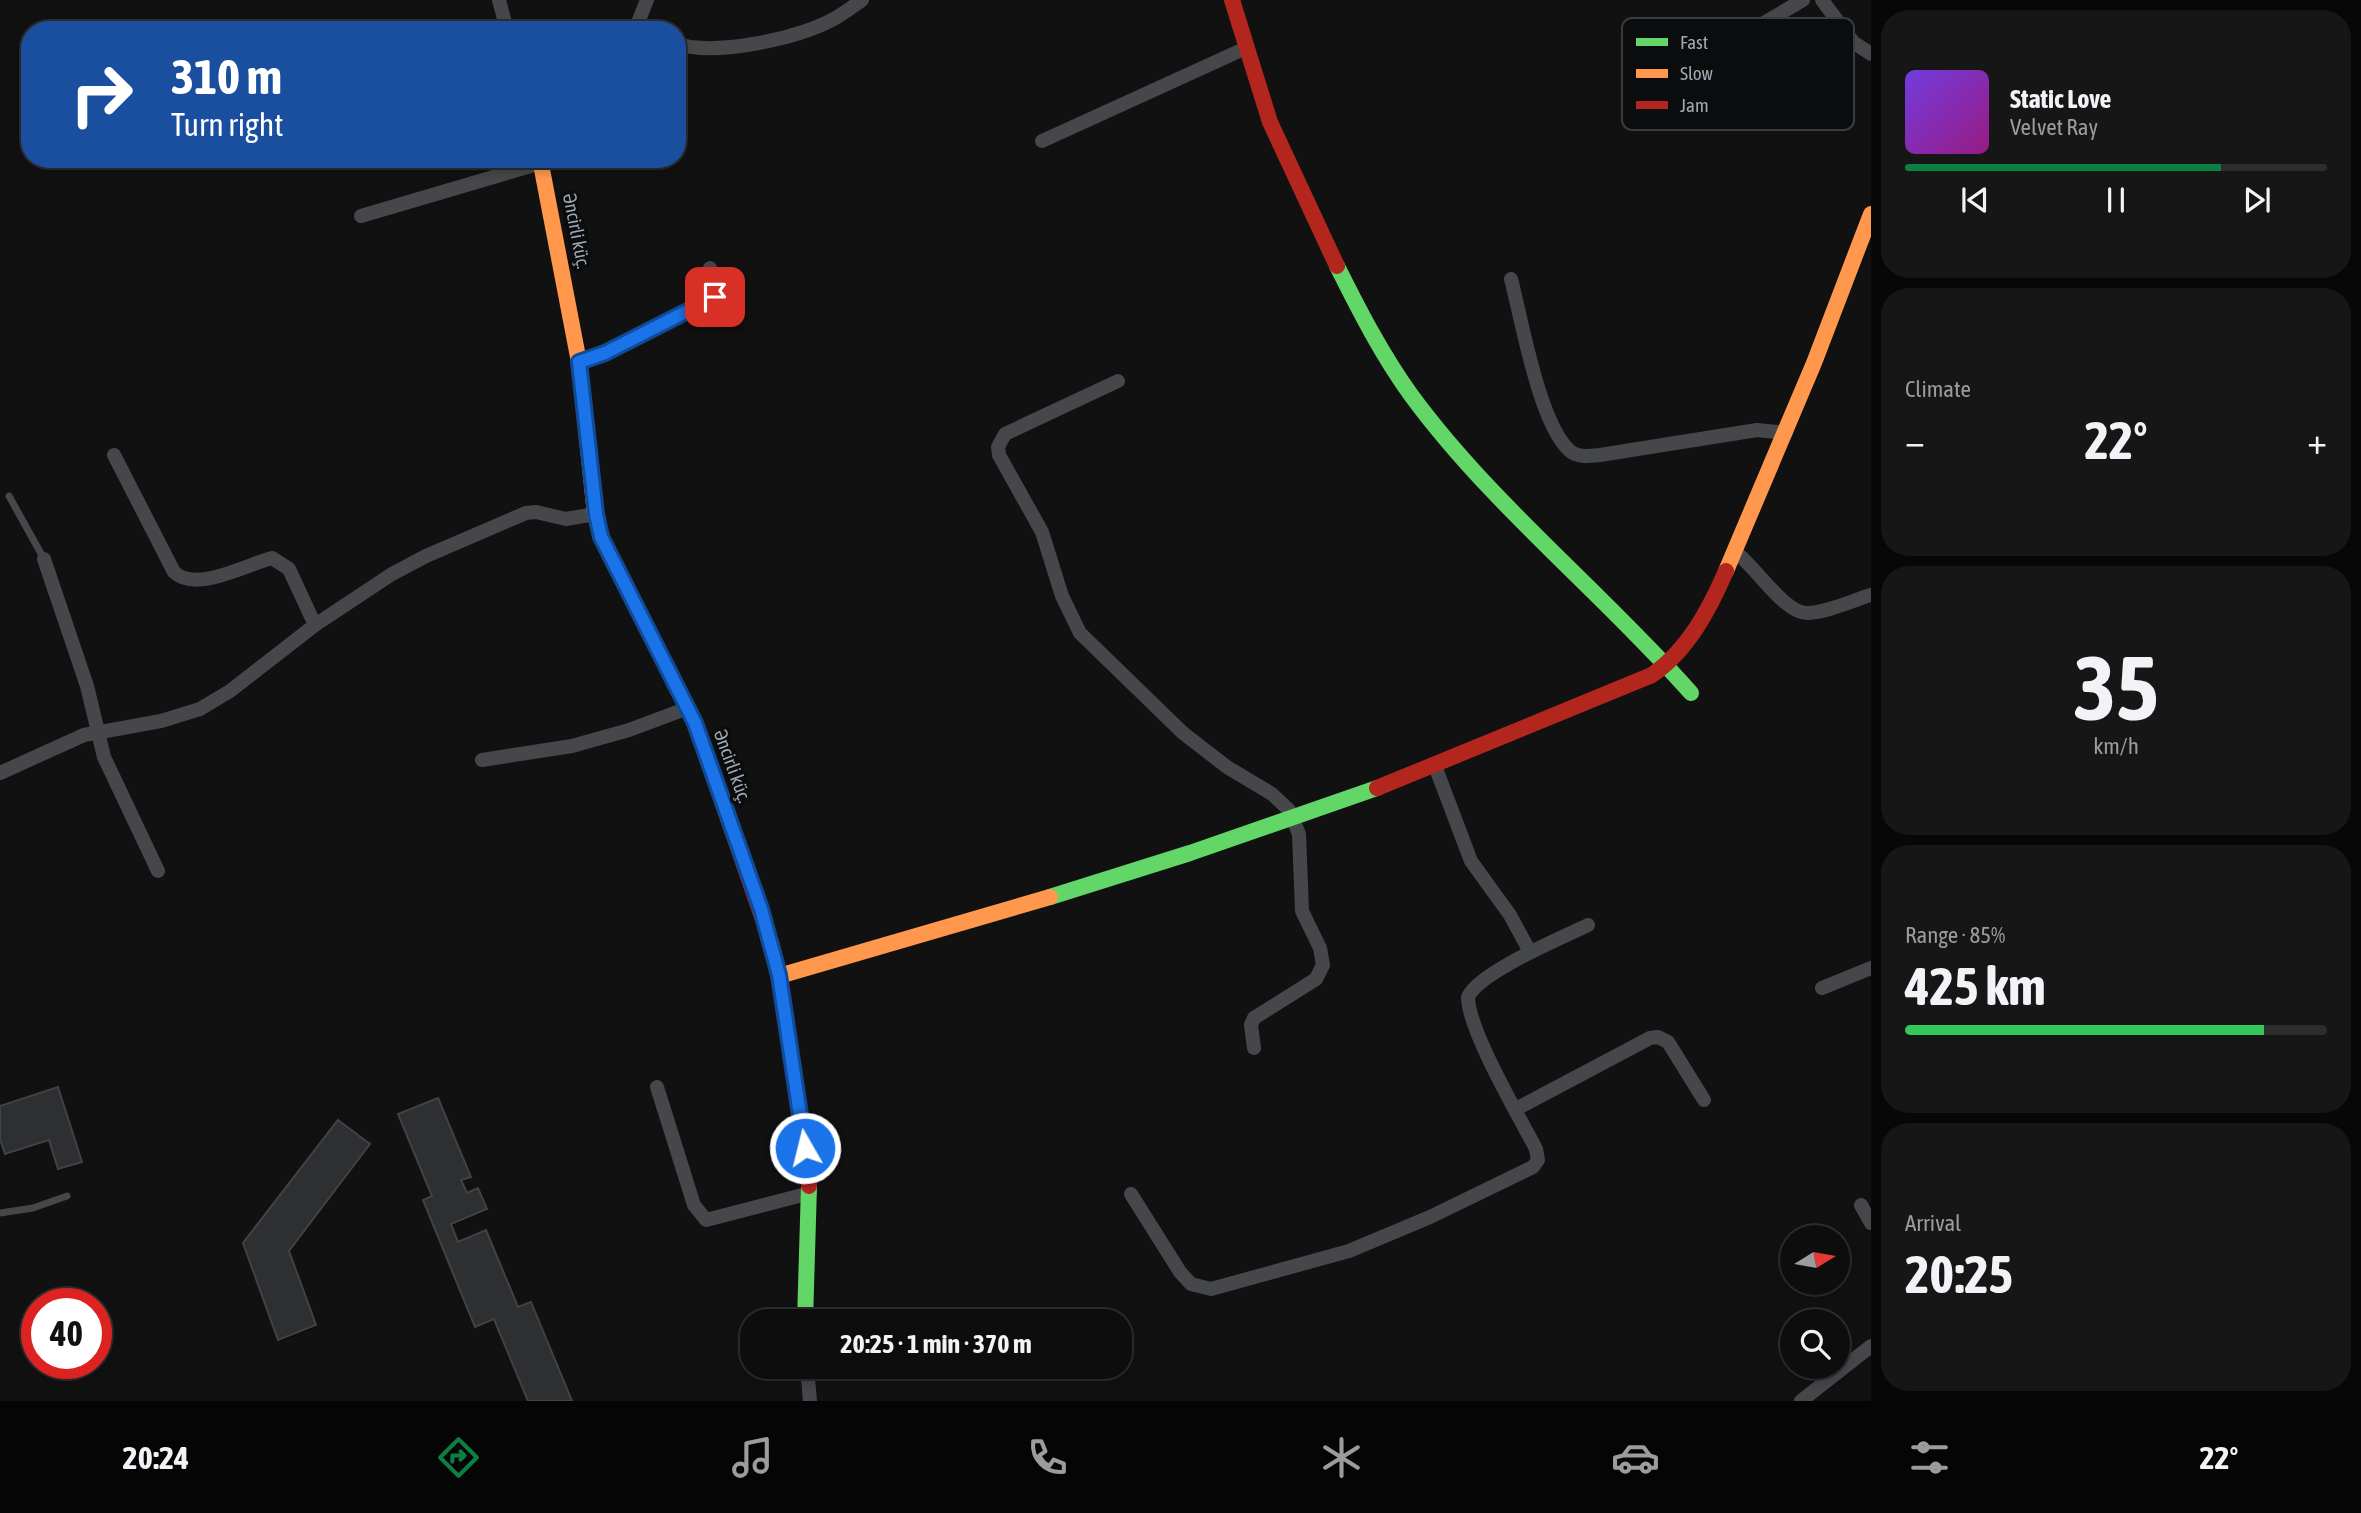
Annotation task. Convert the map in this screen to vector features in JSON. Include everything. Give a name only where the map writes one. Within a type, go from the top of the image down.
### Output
[{"type":"street","points":[[499,0],[505,21]]},
{"type":"street","points":[[639,21],[647,0]]},
{"type":"street","points":[[686,45],[718,48],[790,34],[828,22],[862,0]]},
{"type":"street","points":[[1232,0],[1269,120],[1289,167],[1356,304],[1404,385],[1465,458],[1550,547],[1645,638],[1691,692]]},
{"type":"street","points":[[1772,18],[1803,0]]},
{"type":"street","points":[[1822,0],[1835,18]]},
{"type":"street","points":[[1854,43],[1871,54]]},
{"type":"street","points":[[1042,141],[1246,48]]},
{"type":"street","points":[[361,216],[518,168]]},
{"type":"street","name":"Əncirli küç.","points":[[542,168],[579,362],[596,514],[608,555],[688,708],[761,909],[779,975],[810,1193],[805,1309]]},
{"type":"street","points":[[779,975],[977,919],[1294,819],[1435,766],[1571,705],[1643,679],[1667,665],[1694,632],[1734,551],[1840,304],[1871,214]]},
{"type":"street","points":[[579,362],[605,353],[715,297],[719,287],[710,268]]},
{"type":"street","points":[[1511,279],[1544,406],[1557,436],[1570,452],[1582,456],[1600,455],[1757,430],[1786,433]]},
{"type":"street","points":[[1118,381],[1006,434],[998,447],[999,455],[1042,532],[1062,596],[1080,633],[1183,733],[1227,767],[1272,794],[1294,819],[1300,848],[1302,911],[1320,948],[1323,965],[1316,979],[1254,1018],[1251,1025],[1254,1048]]},
{"type":"street","points":[[114,455],[174,572],[181,580],[198,582],[272,558],[289,569],[315,625]]},
{"type":"street","points":[[0,773],[75,738],[161,721],[200,709],[230,691],[315,625],[426,556],[526,513],[536,512],[556,519],[596,514]]},
{"type":"street","points":[[1734,551],[1755,568],[1787,606],[1797,611],[1818,611],[1871,596]]},
{"type":"street","points":[[44,559],[87,686],[96,732],[158,871]]},
{"type":"street","points":[[482,760],[572,746],[629,730],[688,708]]},
{"type":"street","points":[[1435,766],[1471,861],[1510,915],[1531,952]]},
{"type":"street","points":[[1131,1194],[1180,1272],[1191,1283],[1211,1289],[1349,1251],[1430,1217],[1533,1167],[1538,1160],[1536,1149],[1472,1017],[1468,997],[1475,985],[1531,952],[1588,925]]},
{"type":"street","points":[[1822,988],[1871,968]]},
{"type":"street","points":[[1516,1109],[1650,1038],[1658,1037],[1668,1042],[1704,1100]]},
{"type":"street","points":[[657,1087],[694,1205],[706,1220],[810,1193]]},
{"type":"street","points":[[1861,1205],[1871,1223]]},
{"type":"street","points":[[1801,1401],[1871,1346]]},
{"type":"street","points":[[808,1379],[810,1401]]},
{"type":"lane","points":[[9,496],[44,559]]},
{"type":"lane","points":[[0,1213],[33,1208],[66,1196]]},
{"type":"building","points":[[58,1087],[82,1162],[58,1169],[49,1140],[5,1154],[0,1139],[0,1106]]},
{"type":"building","points":[[438,1098],[471,1177],[461,1180],[467,1193],[478,1188],[487,1209],[451,1224],[458,1242],[486,1230],[518,1307],[531,1302],[572,1401],[528,1401],[494,1319],[475,1327],[423,1200],[432,1196],[398,1114]]},
{"type":"building","points":[[338,1120],[370,1144],[289,1251],[316,1325],[278,1340],[243,1243]]},
{"type":"traffic: fast","points":[[1337,266],[1390,364],[1442,435],[1511,510],[1691,693]]},
{"type":"traffic: fast","points":[[1050,897],[1190,853],[1377,788]]},
{"type":"traffic: fast","points":[[805,1309],[809,1186]]},
{"type":"traffic: slow","points":[[542,168],[579,362],[595,514],[601,537],[644,622]]},
{"type":"traffic: slow","points":[[1726,571],[1814,363],[1871,214]]},
{"type":"traffic: slow","points":[[779,976],[1050,897]]},
{"type":"traffic: jam","points":[[1232,0],[1270,122],[1337,266]]},
{"type":"traffic: jam","points":[[1377,788],[1652,675],[1687,641],[1726,571]]},
{"type":"traffic: jam","points":[[644,622],[695,723],[772,946],[784,1004],[809,1186]]},
{"type":"route","points":[[715,297],[605,353],[579,362],[601,537],[695,723],[761,909],[779,975],[805,1148]]}]
